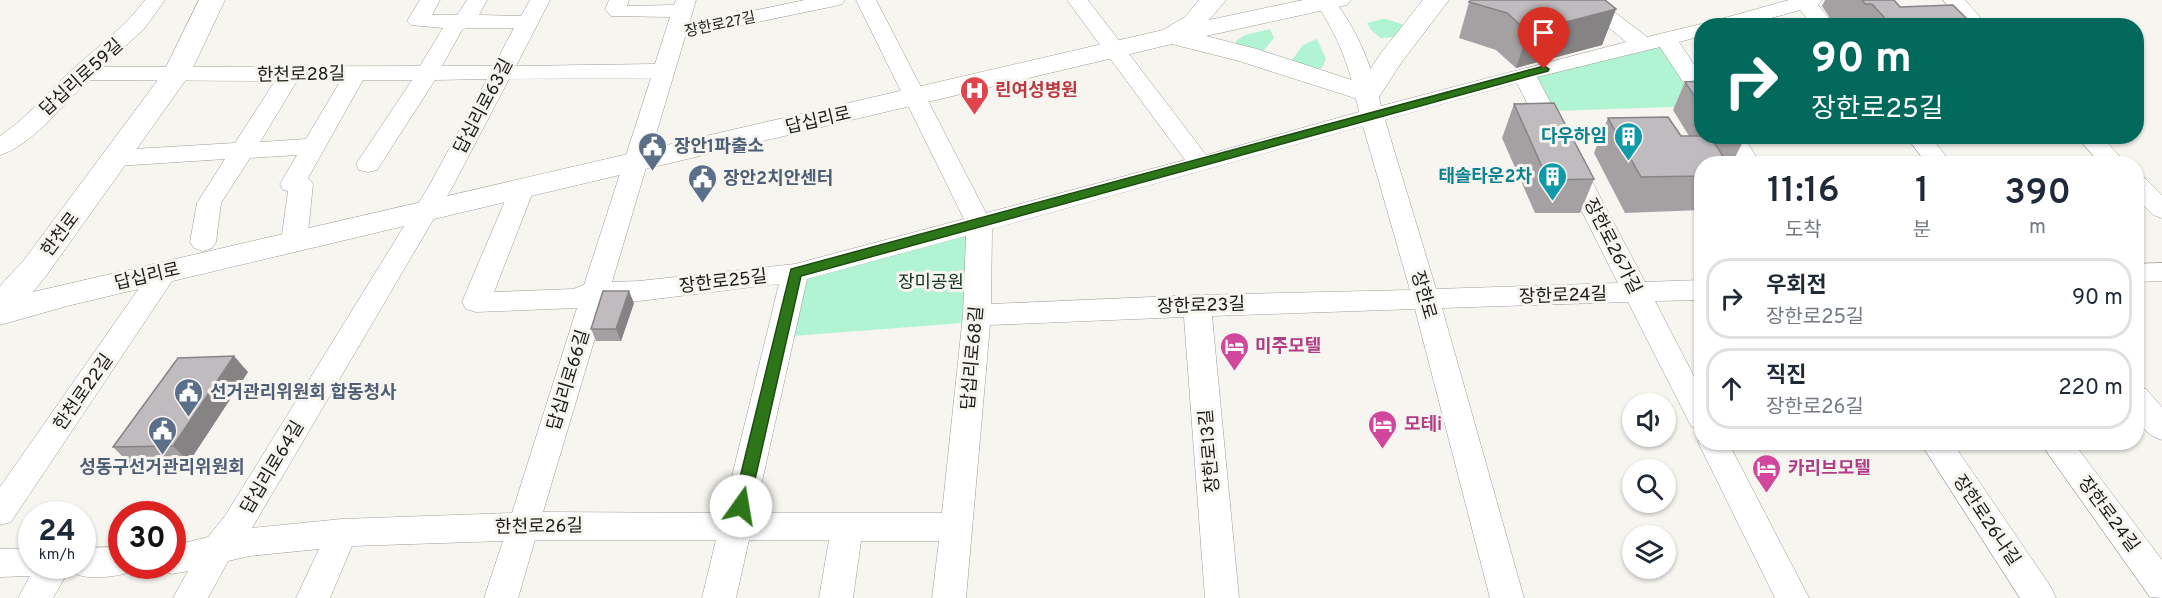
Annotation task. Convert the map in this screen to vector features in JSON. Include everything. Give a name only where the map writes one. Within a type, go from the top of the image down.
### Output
[{"type":"main road","name":"한천로","points":[[0,307],[34,268],[117,158],[176,74],[212,0]]},
{"type":"main road","points":[[1172,36],[1194,22],[1213,0]]},
{"type":"main road","points":[[1172,36],[1248,55],[1369,106],[1390,59],[1436,0]]},
{"type":"main road","name":"답십리로","points":[[0,313],[67,294],[1329,1]]},
{"type":"street","name":"답십리로59길","points":[[0,147],[22,132],[82,73],[137,26],[155,0]]},
{"type":"street","points":[[430,0],[418,21],[528,22]]},
{"type":"street","points":[[368,164],[454,26],[467,18],[477,0]]},
{"type":"street","name":"답십리로63길","points":[[426,211],[540,0]]},
{"type":"street","name":"장한로27길","points":[[675,33],[835,0]]},
{"type":"street","name":"답십리로68길","points":[[866,0],[979,224],[977,315],[949,598]]},
{"type":"street","points":[[1077,0],[1200,164]]},
{"type":"street","points":[[1586,0],[1641,43]]},
{"type":"street","points":[[1953,0],[1970,18]]},
{"type":"street","name":"장한로","points":[[1329,1],[1361,68],[1369,106],[1426,300],[1507,598]]},
{"type":"street","points":[[1746,18],[1809,1],[1821,18]]},
{"type":"street","points":[[617,4],[618,12],[684,5]]},
{"type":"street","name":"답십리로66길","points":[[501,598],[684,5]]},
{"type":"street","name":"장한로25길","points":[[594,292],[639,291],[795,273],[1200,164],[1369,106],[1524,74],[1641,43],[1694,32]]},
{"type":"street","points":[[1666,39],[1694,81]]},
{"type":"street","name":"한천로28길","points":[[82,73],[664,71]]},
{"type":"street","points":[[202,242],[209,203],[291,73]]},
{"type":"street","points":[[294,242],[301,184],[292,184],[356,73]]},
{"type":"street","name":"장한로26가길","points":[[1524,74],[1694,404]]},
{"type":"street","points":[[1924,144],[1933,156]]},
{"type":"street","points":[[2095,144],[2107,156]]},
{"type":"street","points":[[117,158],[314,147]]},
{"type":"street","points":[[522,189],[476,302],[574,299],[594,292]]},
{"type":"street","points":[[2144,192],[2162,209]]},
{"type":"street","name":"답십리로64길","points":[[190,598],[426,211]]},
{"type":"street","name":"한천로22길","points":[[0,512],[165,271]]},
{"type":"street","points":[[719,598],[795,273]]},
{"type":"street","points":[[2144,273],[2162,273]]},
{"type":"street","name":"장한로24길","points":[[1426,300],[1694,290]]},
{"type":"street","name":"장한로23길","points":[[977,315],[1197,305],[1426,300]]},
{"type":"street","name":"장한로13길","points":[[1197,305],[1222,598]]},
{"type":"street","points":[[2145,398],[2162,428]]},
{"type":"street","points":[[1717,450],[1792,598]]},
{"type":"street","name":"장한로26나길","points":[[1940,450],[2039,598]]},
{"type":"street","name":"장한로24길","points":[[2061,450],[2162,586]]},
{"type":"street","name":"한천로26길","points":[[186,557],[250,542],[342,533],[524,525],[955,527]]},
{"type":"street","points":[[836,598],[847,527]]},
{"type":"street","points":[[313,598],[342,533]]},
{"type":"street","points":[[0,563],[18,562]]},
{"type":"street","points":[[35,598],[47,579]]},
{"type":"green space","points":[[1383,19],[1407,26],[1396,37],[1381,38],[1371,30],[1367,23]]},
{"type":"green space","points":[[1270,29],[1274,38],[1260,55],[1236,44],[1236,41],[1245,35]]},
{"type":"green space","points":[[1317,39],[1326,59],[1322,68],[1289,64],[1303,45]]},
{"type":"green space","points":[[1650,45],[1672,51],[1694,93],[1694,106],[1553,111],[1536,76]]},
{"type":"green space","name":"장미공원","points":[[979,224],[976,322],[780,337],[795,273]]},
{"type":"building","points":[[1471,0],[1605,0],[1616,9],[1528,32],[1507,13],[1469,2]]},
{"type":"building","points":[[1862,0],[1894,0],[1900,7],[1953,5],[1966,18],[1885,18],[1872,4],[1865,4]]},
{"type":"building","points":[[1694,81],[1694,96],[1685,82]]},
{"type":"building","points":[[1554,103],[1594,179],[1548,180],[1514,104]]},
{"type":"building","points":[[1668,117],[1681,136],[1694,136],[1694,144],[1715,144],[1723,156],[1694,156],[1694,176],[1641,177],[1608,118]]},
{"type":"building","points":[[603,291],[629,291],[616,329],[591,329]]},
{"type":"building","points":[[234,356],[173,446],[113,447],[178,358]]},
{"type":"place","name":"린여성병원","points":[[974,116]]},
{"type":"place","name":"다우하임","points":[[1628,162]]},
{"type":"place","name":"장안1파출소","points":[[653,172]]},
{"type":"place","name":"태솔타운2차","points":[[1553,202]]},
{"type":"place","name":"장안2치안센터","points":[[702,204]]},
{"type":"place","name":"미주모텔","points":[[1234,372]]},
{"type":"place","name":"선거관리위원회 합동청사","points":[[189,418]]},
{"type":"place","name":"모테i","points":[[1383,450]]},
{"type":"place","name":"성동구선거관리위원회","points":[[162,456]]},
{"type":"place","name":"카리브모텔","points":[[1767,494]]},
{"type":"route","points":[[741,506],[795,273],[1544,69]]}]
